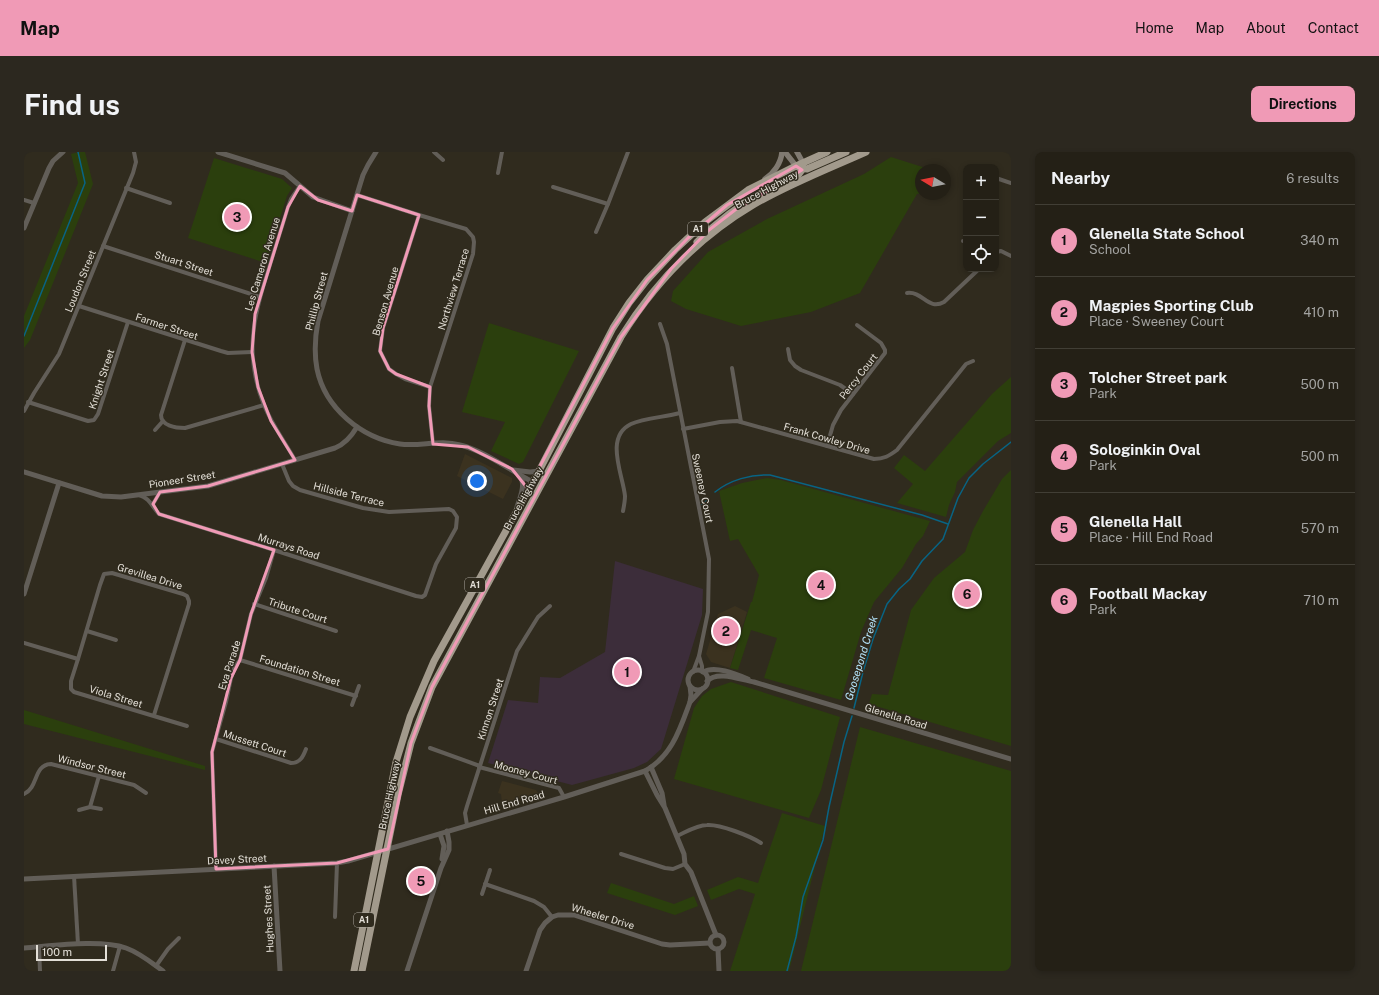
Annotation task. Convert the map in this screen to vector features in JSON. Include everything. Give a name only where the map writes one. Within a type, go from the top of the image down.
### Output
[{"type":"highway","name":"Bruce Highway","points":[[354,971],[396,762],[412,711],[434,661],[516,510],[539,471],[613,328],[636,293],[661,264],[718,212],[748,190],[827,152]]},
{"type":"highway","points":[[658,285],[680,259],[717,223],[753,198],[796,176],[800,166],[809,169],[846,152]]},
{"type":"highway","name":"Bruce Highway","points":[[362,971],[384,871],[398,795],[411,743],[432,687],[621,337],[636,312],[658,285],[708,238],[742,213],[766,198],[866,152]]},
{"type":"highway","points":[[533,482],[541,478],[571,424],[586,403]]},
{"type":"main road","points":[[748,190],[773,172],[781,158],[782,152]]},
{"type":"main road","points":[[785,152],[800,166]]},
{"type":"main road","points":[[797,152],[800,166]]},
{"type":"street","points":[[24,228],[49,168],[63,152]]},
{"type":"street","name":"Loudon Street","points":[[24,411],[28,402],[60,354],[135,167],[136,162],[134,152]]},
{"type":"street","points":[[218,152],[285,173],[318,200],[352,211]]},
{"type":"street","name":"Phillip Street","points":[[376,152],[368,165],[357,195],[318,321],[315,342],[317,370],[322,384],[329,398],[341,413],[357,427],[371,435],[385,441],[400,444],[415,445],[450,443],[468,447],[512,469]]},
{"type":"street","points":[[434,152],[443,160]]},
{"type":"street","points":[[498,173],[502,152]]},
{"type":"street","points":[[596,232],[628,152]]},
{"type":"street","points":[[999,179],[1011,183]]},
{"type":"street","name":"Les Cameron Avenue","points":[[295,460],[278,434],[264,405],[258,387],[252,352],[255,314],[260,296],[288,207],[291,199],[300,186]]},
{"type":"street","points":[[553,187],[608,204]]},
{"type":"street","points":[[126,188],[170,203]]},
{"type":"street","name":"Northview Terrace","points":[[357,195],[466,229],[474,242],[473,254],[430,388],[428,406],[433,444]]},
{"type":"street","points":[[24,200],[34,203]]},
{"type":"street","name":"Benson Avenue","points":[[419,215],[384,328],[380,351],[389,369],[405,379],[430,388]]},
{"type":"street","name":"Stuart Street","points":[[103,246],[260,296]]},
{"type":"street","points":[[999,251],[1011,256]]},
{"type":"street","points":[[907,293],[912,292],[935,306],[939,305],[976,272]]},
{"type":"street","name":"Farmer Street","points":[[79,306],[228,353],[252,352]]},
{"type":"street","name":"Knight Street","points":[[28,402],[88,420],[95,420],[128,322]]},
{"type":"street","name":"Sweeney Court","points":[[660,324],[667,344],[709,559],[708,612],[699,656],[693,672]]},
{"type":"street","name":"Percy Court","points":[[827,446],[836,417],[887,350],[881,343],[857,325]]},
{"type":"street","points":[[185,340],[161,418],[167,425],[185,428],[264,405]]},
{"type":"street","points":[[788,349],[790,360],[795,366],[801,370],[840,385],[853,394]]},
{"type":"street","name":"Frank Cowley Drive","points":[[683,429],[720,422],[741,422],[874,460],[881,459],[891,455],[902,444],[966,364],[973,361]]},
{"type":"street","points":[[732,368],[741,422]]},
{"type":"street","points":[[623,511],[625,497],[617,454],[618,440],[621,433],[632,424],[680,413]]},
{"type":"street","points":[[155,430],[163,421]]},
{"type":"street","name":"Pioneer Street","points":[[24,472],[102,496],[121,497],[208,486],[341,445],[350,438],[357,427]]},
{"type":"street","name":"Hillside Terrace","points":[[282,464],[289,481],[293,486],[300,490],[326,498],[377,511],[389,512],[449,509],[453,511],[457,517],[456,528],[436,564],[425,595]]},
{"type":"street","points":[[512,469],[530,472],[539,471]]},
{"type":"street","points":[[512,469],[533,482]]},
{"type":"street","points":[[516,510],[522,486],[520,475]]},
{"type":"street","points":[[24,594],[27,576],[59,483]]},
{"type":"street","points":[[153,504],[160,492]]},
{"type":"street","name":"Murrays Road","points":[[139,495],[153,504],[154,510],[159,514],[416,596],[422,597],[425,595]]},
{"type":"street","name":"Eva Parade","points":[[216,869],[212,752],[231,678],[235,666],[240,660],[254,604],[266,578],[274,550]]},
{"type":"street","name":"Grevillea Drive","points":[[78,659],[104,574],[112,573],[187,596],[189,601],[154,715]]},
{"type":"street","name":"Tribute Court","points":[[254,604],[336,631]]},
{"type":"street","name":"Kinnon Street","points":[[467,825],[465,813],[517,652],[538,617],[550,606]]},
{"type":"street","points":[[87,630],[116,640]]},
{"type":"street","points":[[24,643],[78,659]]},
{"type":"street","name":"Sweeney Court","points":[[699,656],[703,672]]},
{"type":"street","name":"Viola Street","points":[[78,659],[70,689],[74,692],[187,726]]},
{"type":"street","name":"Foundation Street","points":[[240,660],[356,696]]},
{"type":"street","name":"Glenella Road","points":[[703,672],[707,670],[725,671],[754,682],[1011,759]]},
{"type":"street","points":[[693,672],[703,672],[706,675],[707,681],[702,689],[695,690],[690,686],[688,678],[693,672]]},
{"type":"street","name":"Glenella Road","points":[[707,681],[720,675],[754,682]]},
{"type":"street","points":[[352,705],[359,686]]},
{"type":"street","name":"Hill End Road","points":[[447,831],[564,797],[651,768],[663,757],[674,743],[690,702],[690,686]]},
{"type":"street","name":"Hill End Road","points":[[690,702],[702,689]]},
{"type":"street","name":"Mussett Court","points":[[216,739],[291,763],[299,761],[306,749]]},
{"type":"street","name":"Mooney Court","points":[[430,748],[479,766],[559,788],[564,797]]},
{"type":"street","name":"Windsor Street","points":[[24,794],[29,792],[32,788],[40,768],[47,764],[51,764],[134,785],[146,794]]},
{"type":"street","points":[[651,768],[662,793],[665,808]]},
{"type":"street","points":[[645,771],[665,808],[684,854],[685,864],[691,872],[716,935],[720,936],[724,940],[722,947],[718,949],[712,948],[710,943],[712,937],[716,935]]},
{"type":"street","points":[[90,807],[98,776]]},
{"type":"street","points":[[79,810],[90,807],[101,809]]},
{"type":"street","points":[[677,836],[707,825],[751,837],[761,843]]},
{"type":"street","points":[[407,971],[448,850],[449,842],[447,831]]},
{"type":"street","name":"Davey Street","points":[[24,879],[337,863],[447,831]]},
{"type":"street","points":[[440,834],[444,846],[441,868]]},
{"type":"street","points":[[621,854],[665,868],[673,868],[685,864]]},
{"type":"street","points":[[335,917],[337,863]]},
{"type":"street","name":"Hughes Street","points":[[274,866],[280,971]]},
{"type":"street","points":[[482,894],[490,870]]},
{"type":"street","points":[[74,876],[78,944]]},
{"type":"street","points":[[485,884],[534,901],[544,907],[552,917],[540,930],[526,971]]},
{"type":"street","name":"Wheeler Drive","points":[[552,917],[565,914],[574,915],[662,944],[710,943]]},
{"type":"street","points":[[156,966],[168,949],[179,938]]},
{"type":"street","points":[[24,948],[78,944],[120,946],[134,951],[163,971]]},
{"type":"street","points":[[113,971],[120,946]]},
{"type":"street","points":[[39,947],[40,971]]},
{"type":"street","points":[[718,949],[718,971]]},
{"type":"highlighted area","points":[[796,166],[802,170],[735,210],[709,230],[671,269],[621,337],[432,687],[411,743],[388,849],[337,863],[216,869],[212,752],[231,678],[240,660],[251,614],[274,550],[159,514],[153,504],[160,492],[208,486],[295,460],[271,421],[258,387],[252,352],[255,314],[288,207],[300,186],[318,200],[352,211],[357,195],[419,215],[383,328],[380,351],[389,369],[396,374],[430,387],[429,406],[433,444],[468,447],[512,469],[528,489],[613,328],[647,280],[688,238],[727,205]]},
{"type":"shaded area","points":[[465,454],[512,478],[512,482],[503,499],[457,476]]},
{"type":"shaded area","points":[[615,561],[703,589],[702,615],[661,749],[647,762],[634,768],[572,785],[488,763],[508,700],[538,703],[540,677],[560,678],[605,652]]},
{"type":"shaded area","points":[[735,606],[747,612],[730,668],[711,662],[706,654],[718,614]]},
{"type":"shaded area","points":[[502,781],[536,790],[538,793],[502,804],[501,794],[498,793]]},
{"type":"green space","points":[[85,152],[93,184],[30,340],[24,348],[24,316],[78,183],[71,154]]},
{"type":"green space","points":[[891,157],[915,165],[915,197],[860,293],[811,312],[741,326],[686,309],[671,301],[673,291],[708,252],[767,219],[864,174]]},
{"type":"green space","points":[[214,158],[282,179],[292,188],[287,196],[266,263],[188,238]]},
{"type":"green space","points":[[489,323],[579,351],[523,462],[519,464],[491,451],[505,422],[462,412]]},
{"type":"green space","points":[[1011,377],[1011,433],[998,441],[957,482],[946,517],[897,503],[913,484],[894,468],[904,455],[925,471],[992,394]]},
{"type":"green space","points":[[1011,470],[1011,746],[869,704],[872,694],[888,695],[911,610],[934,578],[965,552],[973,530],[983,511],[1002,479]]},
{"type":"green space","points":[[767,478],[781,480],[930,521],[923,536],[916,544],[902,568],[874,602],[861,632],[841,700],[764,678],[777,638],[751,630],[738,670],[730,668],[752,602],[759,575],[738,539],[730,541],[719,491],[742,483]]},
{"type":"green space","points":[[731,682],[840,717],[821,790],[809,818],[674,779],[694,708],[702,696],[711,689]]},
{"type":"green space","points":[[24,710],[205,766],[205,770],[24,724]]},
{"type":"green space","points":[[860,727],[1011,771],[1011,971],[801,971]]},
{"type":"green space","points":[[782,813],[825,826],[789,971],[730,971],[755,894],[739,889],[711,900],[707,890],[738,877],[758,883]]},
{"type":"green space","points":[[611,883],[674,904],[694,896],[698,906],[675,915],[607,893]]},
{"type":"waterway","points":[[24,336],[85,183],[78,152]]},
{"type":"waterway","name":"Goosepond Creek","points":[[854,708],[873,639],[887,604],[899,589],[910,579],[922,561],[943,539],[958,498],[969,478],[983,464],[1011,442]]},
{"type":"waterway","points":[[715,492],[734,481],[748,477],[770,475],[922,515],[948,524]]},
{"type":"waterway","points":[[702,504],[709,499]]},
{"type":"waterway","name":"Goosepond Creek","points":[[787,971],[796,937],[803,897],[823,840],[844,742],[852,716]]},
{"type":"place","name":"Tolcher Street park","points":[[237,217]]},
{"type":"place","name":"Sologinkin Oval","points":[[821,585]]},
{"type":"place","name":"Football Mackay","points":[[967,594]]},
{"type":"place","name":"Magpies Sporting Club","points":[[726,631]]},
{"type":"place","name":"Glenella State School","points":[[627,672]]},
{"type":"place","name":"Glenella Hall","points":[[421,881]]}]
